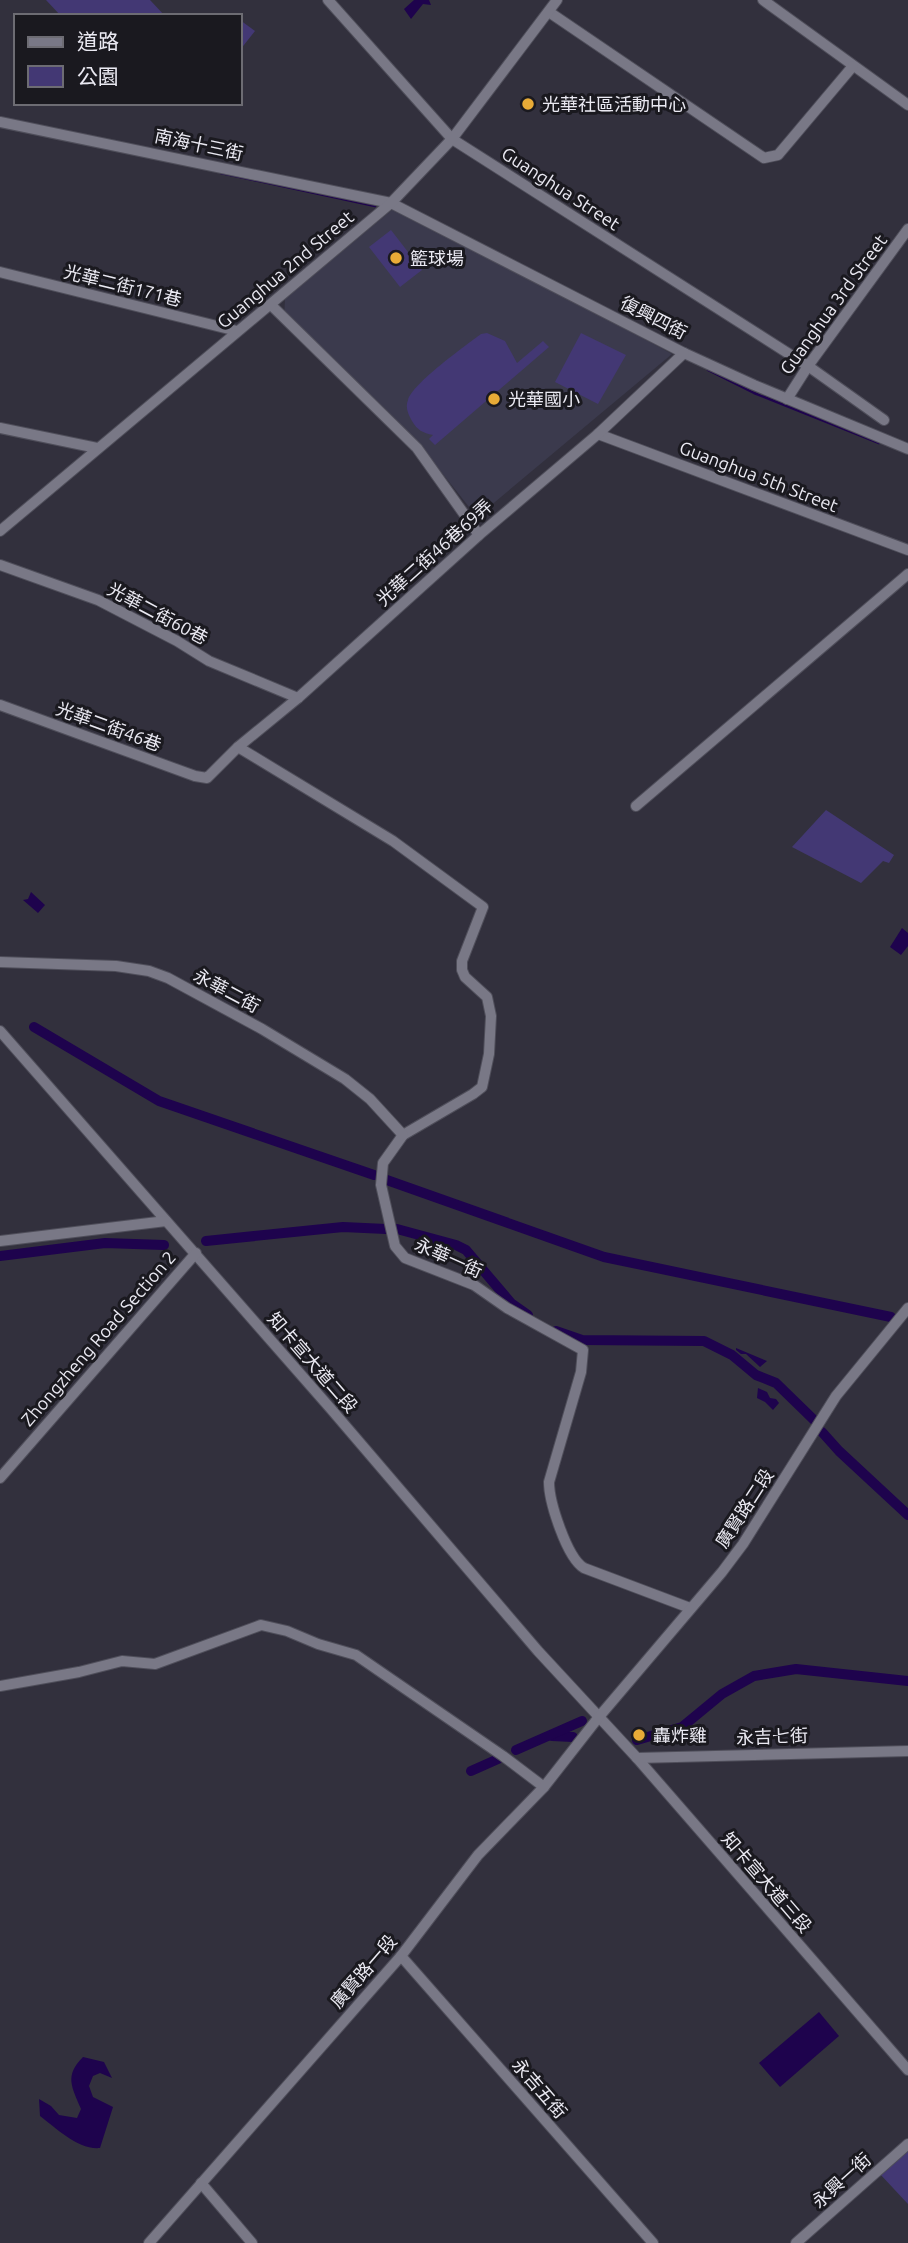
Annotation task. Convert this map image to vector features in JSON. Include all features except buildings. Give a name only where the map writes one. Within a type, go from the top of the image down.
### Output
[{"type":"street","name":"Guanghua Street","points":[[328,0],[452,139],[808,366],[884,420]]},
{"type":"street","name":"Guanghua 2nd Street","points":[[0,531],[391,203],[452,139],[557,0]]},
{"type":"street","points":[[763,0],[908,105]]},
{"type":"street","points":[[549,12],[764,158],[778,155],[853,66]]},
{"type":"street","name":"南海十三街","points":[[0,122],[391,203]]},
{"type":"street","name":"復興四街","points":[[391,203],[684,353],[908,449]]},
{"type":"street","name":"Guanghua 3rd Street","points":[[787,399],[908,229]]},
{"type":"street","name":"光華二街171巷","points":[[0,272],[237,331]]},
{"type":"street","points":[[271,305],[417,448],[479,535]]},
{"type":"street","name":"光華二街46巷69弄","points":[[207,778],[238,747],[298,698],[479,535],[597,434],[684,353]]},
{"type":"street","points":[[0,428],[97,449]]},
{"type":"street","name":"Guanghua 5th Street","points":[[597,434],[908,550]]},
{"type":"street","name":"光華二街60巷","points":[[0,565],[97,600],[177,641],[209,661],[298,698]]},
{"type":"street","points":[[636,806],[908,574]]},
{"type":"street","name":"光華二街46巷","points":[[0,705],[195,776],[207,778]]},
{"type":"street","name":"永華一街","points":[[238,747],[393,841],[483,907],[465,951],[462,970],[465,977],[487,997],[491,1008],[489,1054],[482,1087],[403,1135],[383,1163],[380,1171],[381,1185],[397,1251],[405,1258],[474,1285],[507,1308],[583,1350],[581,1372],[549,1482],[551,1499],[576,1562],[584,1568],[690,1608]]},
{"type":"street","name":"永華二街","points":[[0,962],[116,966],[149,971],[168,978],[262,1029],[345,1079],[370,1099],[403,1135]]},
{"type":"street","name":"知卡宣大道二段","points":[[0,1031],[598,1718]]},
{"type":"street","points":[[0,1241],[166,1220]]},
{"type":"street","name":"Zhongzheng Road Section 2","points":[[0,1478],[195,1253]]},
{"type":"street","name":"廣賢路二段","points":[[598,1718],[743,1544],[836,1396],[908,1308]]},
{"type":"street","points":[[0,1686],[79,1672],[122,1661],[155,1664],[261,1625],[287,1631],[356,1655],[544,1787]]},
{"type":"street","name":"知卡宣大道三段","points":[[598,1718],[637,1758],[908,2070]]},
{"type":"street","name":"廣賢路一段","points":[[149,2243],[401,1956],[478,1855],[544,1787],[598,1718]]},
{"type":"street","name":"永吉七街","points":[[637,1758],[908,1751]]},
{"type":"street","name":"永吉五街","points":[[401,1956],[653,2243]]},
{"type":"street","name":"永興一街","points":[[796,2243],[908,2144]]},
{"type":"street","points":[[201,2183],[252,2243]]},
{"type":"shaded area","points":[[414,0],[429,0],[431,5],[423,4],[411,19],[404,9]]},
{"type":"shaded area","name":"光華國小","points":[[398,205],[672,354],[477,517],[419,444],[284,320],[285,299]]},
{"type":"shaded area","points":[[31,892],[45,905],[38,913],[23,900],[28,899]]},
{"type":"shaded area","points":[[902,928],[908,933],[908,946],[901,955],[890,947]]},
{"type":"shaded area","points":[[736,1348],[767,1361],[760,1367]]},
{"type":"shaded area","points":[[758,1388],[779,1403],[773,1410],[757,1398]]},
{"type":"shaded area","points":[[819,2012],[839,2036],[780,2087],[759,2063]]},
{"type":"shaded area","points":[[83,2057],[104,2062],[112,2078],[100,2073],[93,2076],[89,2086],[93,2097],[113,2107],[100,2148],[76,2142],[40,2116],[39,2099],[59,2115],[77,2118],[81,2109],[73,2088],[72,2076],[73,2070]]},
{"type":"green space","points":[[46,0],[150,0],[163,14],[59,14]]},
{"type":"green space","points":[[242,21],[255,31],[242,47]]},
{"type":"green space","name":"籃球場","points":[[391,230],[422,270],[400,287],[369,247]]},
{"type":"green space","points":[[487,333],[505,341],[517,363],[543,341],[549,347],[435,445],[429,439],[433,435],[421,431],[412,421],[407,410],[408,400],[419,384],[440,365],[481,334]]},
{"type":"green space","points":[[581,333],[626,355],[598,404],[555,382]]},
{"type":"green space","points":[[826,810],[894,855],[889,863],[883,861],[861,883],[792,847]]},
{"type":"green space","points":[[908,2148],[908,2204],[879,2173]]},
{"type":"waterway","points":[[221,173],[375,206]]},
{"type":"waterway","points":[[708,370],[754,393],[879,443]]},
{"type":"waterway","points":[[34,1027],[159,1101],[374,1175]]},
{"type":"waterway","points":[[384,1179],[604,1257],[891,1317]]},
{"type":"waterway","points":[[206,1241],[343,1227],[386,1229]]},
{"type":"waterway","points":[[397,1229],[466,1250],[511,1303],[528,1315]]},
{"type":"waterway","points":[[0,1256],[105,1243],[164,1245]]},
{"type":"waterway","points":[[556,1331],[582,1340],[704,1341],[732,1355],[756,1375],[776,1383],[814,1420]]},
{"type":"waterway","points":[[822,1432],[908,1515]]},
{"type":"waterway","points":[[637,1740],[682,1727],[722,1694],[754,1676],[796,1669],[908,1681]]},
{"type":"waterway","points":[[516,1750],[582,1721]]},
{"type":"waterway","points":[[552,1736],[573,1737]]},
{"type":"waterway","points":[[471,1771],[498,1759]]},
{"type":"place","name":"光華社區活動中心","points":[[528,104]]},
{"type":"place","name":"籃球場","points":[[396,258]]},
{"type":"place","name":"光華國小","points":[[494,399]]},
{"type":"place","name":"轟炸雞","points":[[639,1735]]}]
